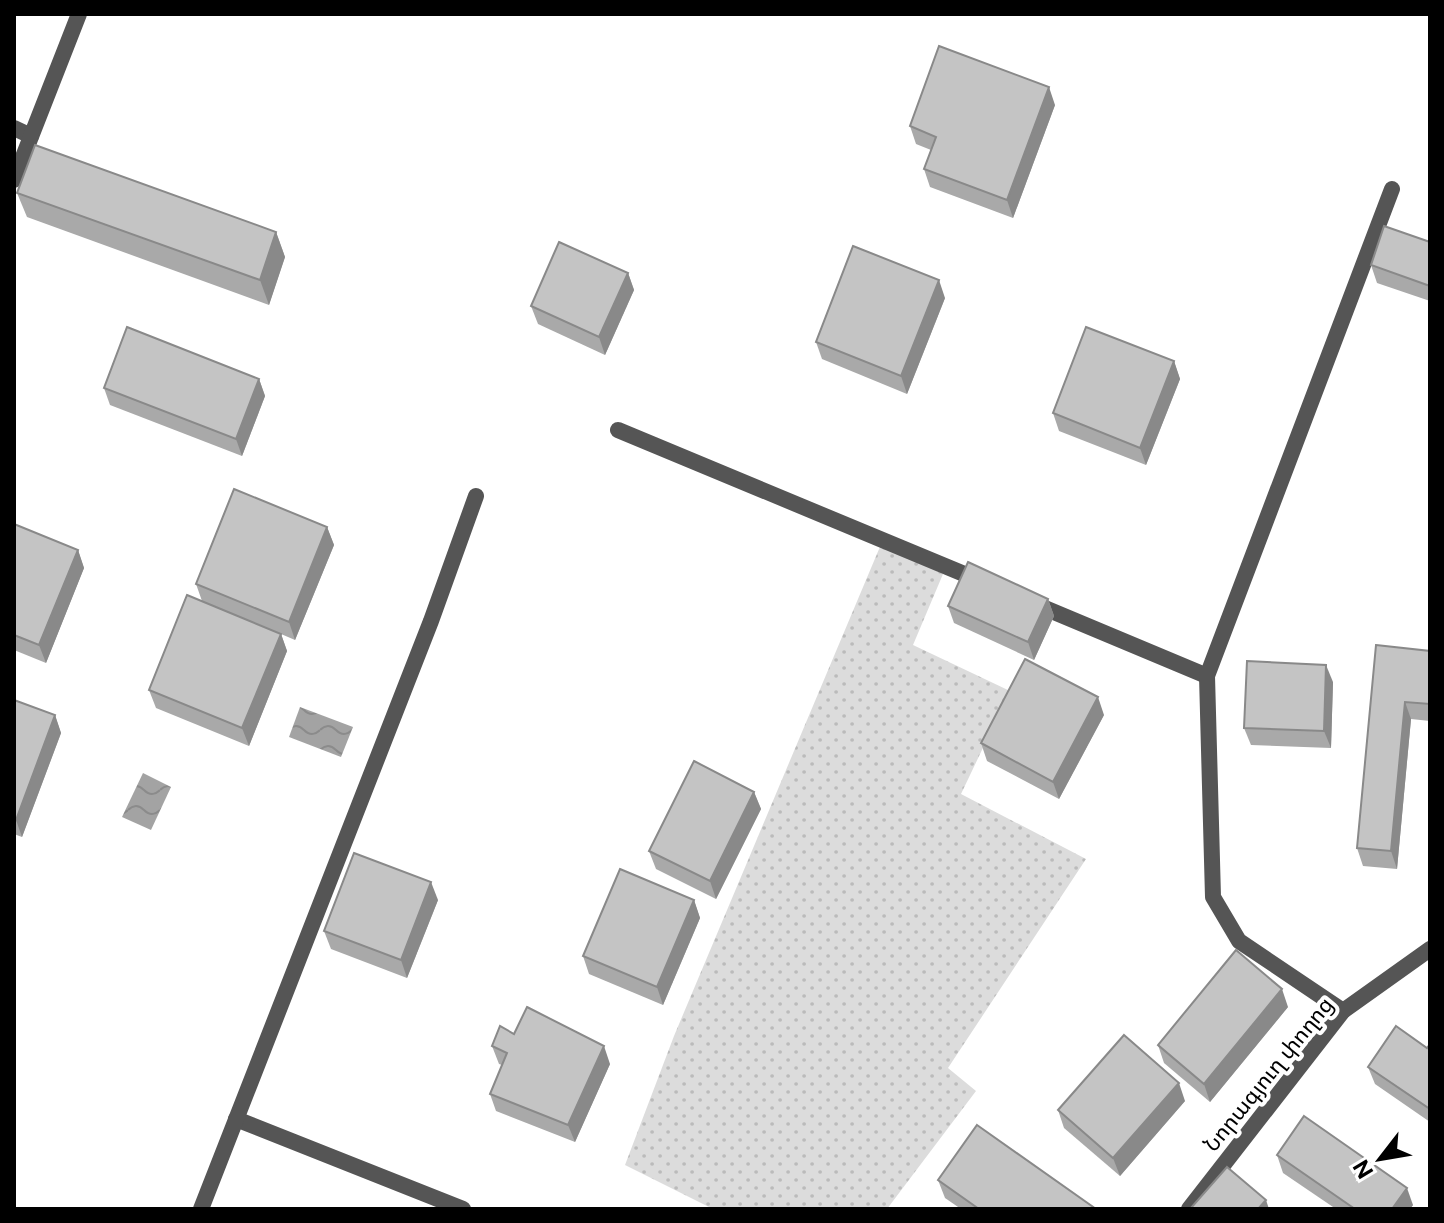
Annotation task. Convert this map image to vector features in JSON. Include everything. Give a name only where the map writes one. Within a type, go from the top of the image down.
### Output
[{"type":"street","points":[[14,180],[79,14]]},
{"type":"street","points":[[14,128],[31,136]]},
{"type":"street","points":[[1343,1011],[1239,941],[1213,897],[1207,676],[1392,189]]},
{"type":"street","points":[[618,430],[1207,676]]},
{"type":"street","points":[[201,1209],[431,621],[476,496]]},
{"type":"street","name":"Նորագյուղ փողոց","points":[[1189,1209],[1343,1011],[1430,949]]},
{"type":"street","points":[[236,1119],[463,1209]]},
{"type":"shaded area","points":[[882,542],[943,574],[913,645],[1010,691],[961,794],[1086,859],[948,1068],[976,1091],[887,1209],[713,1209],[625,1165],[674,1036]]},
{"type":"water","points":[[300,707],[353,727],[341,757],[289,737]]},
{"type":"water","points":[[143,773],[171,787],[151,830],[122,817]]},
{"type":"building","points":[[939,46],[1049,87],[1007,200],[924,169],[936,137],[910,126]]},
{"type":"building","points":[[35,145],[276,232],[260,280],[17,193]]},
{"type":"building","points":[[1384,226],[1430,242],[1430,286],[1371,265]]},
{"type":"building","points":[[559,242],[628,273],[599,337],[531,306]]},
{"type":"building","points":[[853,246],[939,280],[901,376],[816,342]]},
{"type":"building","points":[[127,327],[259,379],[236,439],[104,388]]},
{"type":"building","points":[[1086,327],[1174,361],[1140,448],[1053,413]]},
{"type":"building","points":[[234,489],[327,527],[289,622],[196,584]]},
{"type":"building","points":[[14,524],[78,550],[39,645],[14,635]]},
{"type":"building","points":[[968,562],[1048,599],[1028,642],[948,606]]},
{"type":"building","points":[[187,595],[281,634],[242,728],[149,690]]},
{"type":"building","points":[[1376,645],[1430,651],[1430,704],[1405,702],[1391,851],[1357,848]]},
{"type":"building","points":[[1025,659],[1098,697],[1053,782],[981,743]]},
{"type":"building","points":[[1247,661],[1326,665],[1324,731],[1244,728]]},
{"type":"building","points":[[14,700],[55,715],[16,820],[14,819]]},
{"type":"building","points":[[694,761],[754,792],[710,881],[649,851]]},
{"type":"building","points":[[354,853],[431,882],[401,960],[324,931]]},
{"type":"building","points":[[620,869],[694,900],[657,987],[583,956]]},
{"type":"building","points":[[1236,950],[1282,989],[1204,1084],[1158,1045]]},
{"type":"building","points":[[527,1007],[604,1046],[568,1125],[490,1094],[507,1053],[492,1046],[500,1026],[514,1034]]},
{"type":"building","points":[[1396,1026],[1427,1048],[1430,1044],[1430,1109],[1368,1067]]},
{"type":"building","points":[[1124,1035],[1179,1083],[1113,1158],[1058,1110]]},
{"type":"building","points":[[1304,1116],[1407,1188],[1392,1209],[1355,1209],[1277,1155]]},
{"type":"building","points":[[977,1125],[1096,1209],[979,1209],[938,1180]]},
{"type":"building","points":[[1227,1167],[1266,1200],[1258,1209],[1190,1209]]}]
